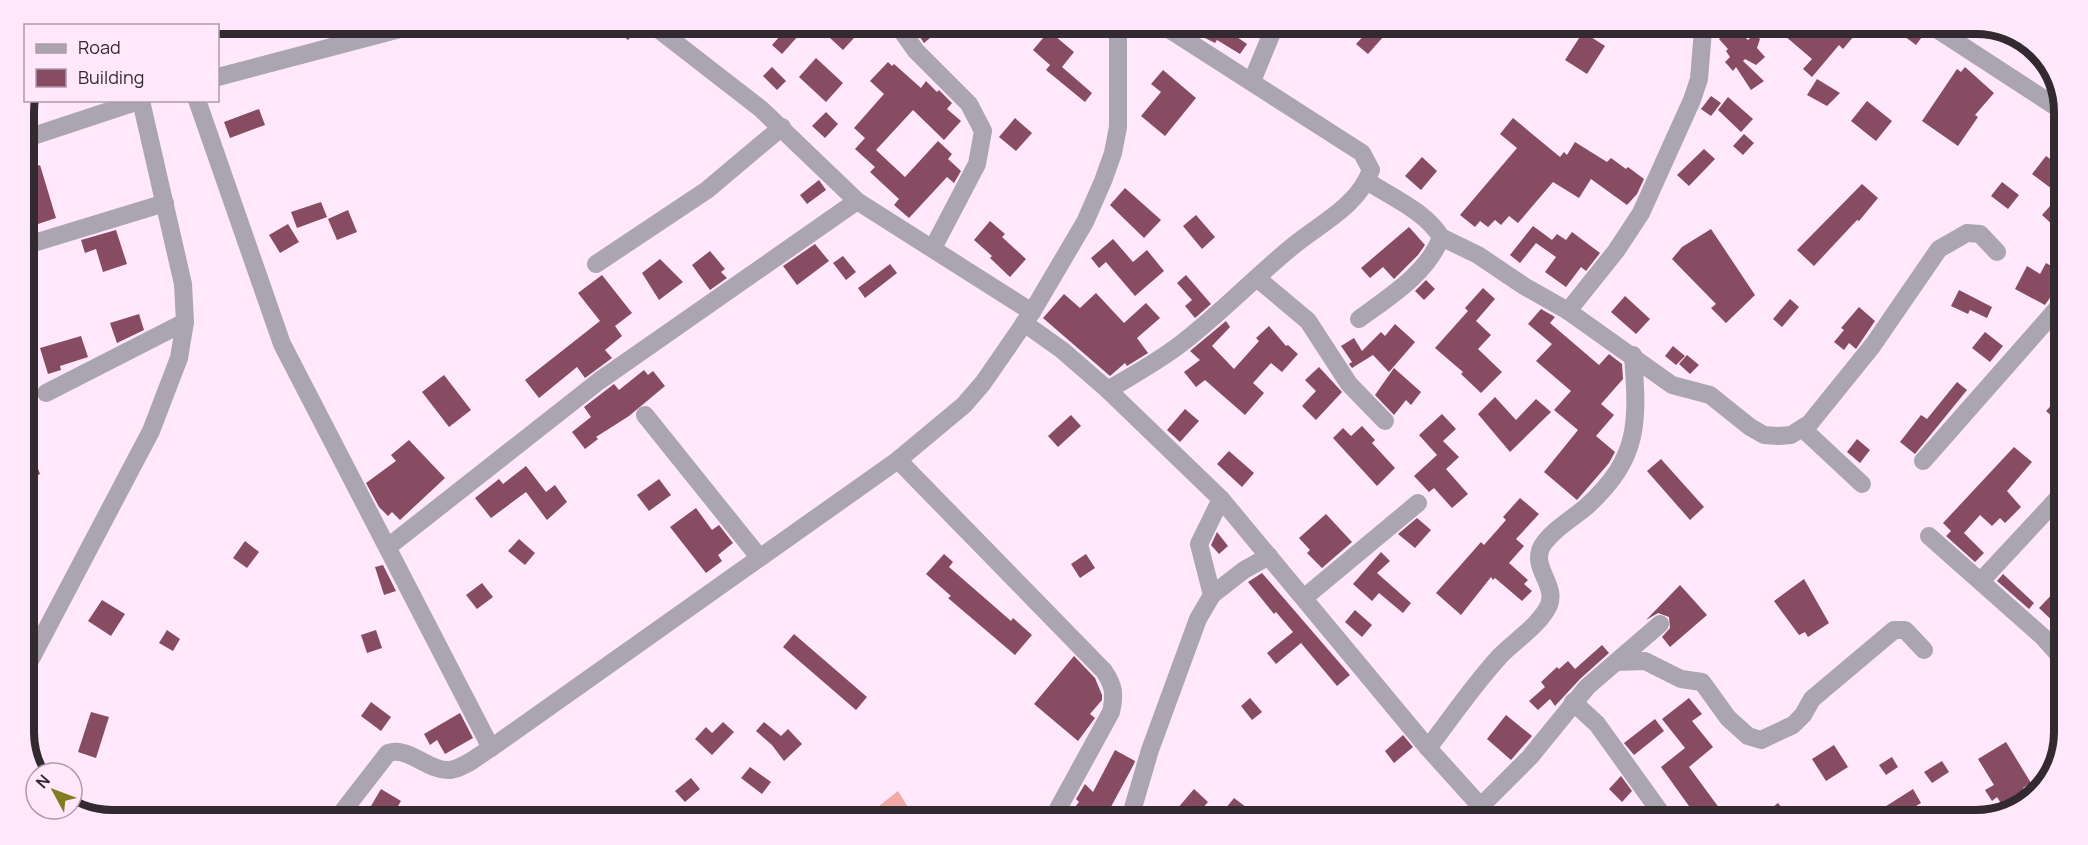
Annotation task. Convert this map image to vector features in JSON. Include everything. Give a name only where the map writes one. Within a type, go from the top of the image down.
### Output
[{"type":"street","points":[[219,78],[378,35]]},
{"type":"street","points":[[665,35],[782,127],[832,180],[858,201],[933,248],[1028,318],[1108,390],[1221,499],[1305,597],[1428,748],[1483,810]]},
{"type":"street","points":[[905,35],[916,51],[969,104],[983,131],[977,164],[933,248]]},
{"type":"street","points":[[344,810],[388,753],[400,752],[450,770],[491,748],[898,460],[964,405],[983,383],[1028,318],[1085,222],[1113,153],[1120,106],[1118,35]]},
{"type":"street","points":[[1108,390],[1181,344],[1348,203],[1366,181],[1370,164],[1362,153],[1178,35]]},
{"type":"street","points":[[1252,81],[1271,35]]},
{"type":"street","points":[[1568,311],[1616,251],[1641,213],[1692,100],[1699,79],[1703,35]]},
{"type":"street","points":[[1946,35],[2053,105]]},
{"type":"street","points":[[35,132],[138,102]]},
{"type":"street","points":[[35,651],[152,431],[179,358],[185,322],[183,284],[141,102]]},
{"type":"street","points":[[197,102],[282,344],[491,748]]},
{"type":"street","points":[[596,264],[707,190],[782,127]]},
{"type":"street","points":[[1366,181],[1416,212],[1435,227],[1441,237],[1478,255],[1524,286],[1568,311],[1633,355],[1672,385],[1710,395],[1764,435],[1791,435],[1803,429],[1873,345],[1939,249],[1967,233],[1980,234],[1997,252]]},
{"type":"street","points":[[388,547],[599,381],[858,201]]},
{"type":"street","points":[[35,243],[165,203]]},
{"type":"street","points":[[1359,319],[1413,276],[1432,256],[1441,237]]},
{"type":"street","points":[[1257,278],[1308,321],[1349,384],[1385,421]]},
{"type":"street","points":[[1923,461],[2053,313]]},
{"type":"street","points":[[46,393],[185,322]]},
{"type":"street","points":[[1428,748],[1488,670],[1539,620],[1548,607],[1551,592],[1539,560],[1544,544],[1603,491],[1623,466],[1630,450],[1635,419],[1633,355]]},
{"type":"street","points":[[645,415],[759,557]]},
{"type":"street","points":[[1803,429],[1862,484]]},
{"type":"street","points":[[898,460],[1104,671],[1113,684],[1115,696],[1111,712],[1057,810]]},
{"type":"street","points":[[1212,595],[1199,544],[1221,499]]},
{"type":"street","points":[[1981,581],[2054,503]]},
{"type":"street","points":[[1305,597],[1418,504]]},
{"type":"street","points":[[1929,536],[2054,647]]},
{"type":"street","points":[[1132,810],[1150,750],[1198,619],[1212,595],[1244,570],[1269,556]]},
{"type":"street","points":[[1488,810],[1573,702],[1660,624]]},
{"type":"street","points":[[1616,663],[1645,661],[1681,679],[1702,682],[1739,728],[1754,739],[1761,740],[1793,725],[1803,715],[1812,699],[1894,630],[1905,630],[1924,650]]},
{"type":"street","points":[[1573,702],[1597,724],[1659,810]]},
{"type":"shaded area","points":[[898,791],[910,810],[874,810]]},
{"type":"building","points":[[622,35],[632,35],[628,40]]},
{"type":"building","points":[[781,35],[799,35],[782,54],[772,45]]},
{"type":"building","points":[[827,35],[857,35],[843,50]]},
{"type":"building","points":[[919,35],[934,35],[924,43]]},
{"type":"building","points":[[1046,35],[1054,35],[1074,52],[1062,67],[1092,93],[1085,102],[1046,70],[1050,65],[1033,50]]},
{"type":"building","points":[[1202,35],[1234,35],[1247,44],[1240,54],[1217,40],[1215,43]]},
{"type":"building","points":[[1364,35],[1385,35],[1368,54],[1356,44]]},
{"type":"building","points":[[1581,35],[1588,35],[1605,46],[1587,74],[1565,60]]},
{"type":"building","points":[[1723,35],[1743,35],[1748,40],[1756,35],[1760,39],[1757,48],[1765,57],[1756,65],[1745,59],[1743,61],[1764,81],[1751,90],[1736,67],[1733,71],[1725,62],[1730,57],[1726,51],[1728,49],[1719,39]]},
{"type":"building","points":[[1784,35],[1855,35],[1843,49],[1839,45],[1812,77],[1803,69],[1812,59]]},
{"type":"building","points":[[1903,35],[1923,35],[1916,45]]},
{"type":"building","points":[[816,58],[843,83],[826,102],[799,77]]},
{"type":"building","points":[[888,62],[892,66],[894,64],[921,88],[926,81],[937,92],[939,90],[952,103],[947,109],[961,121],[944,140],[913,110],[876,150],[905,177],[938,141],[952,154],[948,159],[961,171],[954,183],[947,177],[909,218],[894,205],[899,199],[870,172],[875,167],[855,149],[865,138],[854,128],[884,94],[870,81]]},
{"type":"building","points":[[772,67],[786,81],[777,90],[763,76]]},
{"type":"building","points":[[1965,67],[1994,93],[1975,115],[1978,117],[1958,146],[1922,121],[1957,69],[1961,72]]},
{"type":"building","points":[[1163,70],[1196,98],[1165,136],[1141,116],[1161,92],[1151,84]]},
{"type":"building","points":[[1817,79],[1840,93],[1827,106],[1807,95]]},
{"type":"building","points":[[1711,96],[1721,103],[1711,116],[1701,109]]},
{"type":"building","points":[[1728,97],[1753,119],[1741,132],[1718,110]]},
{"type":"building","points":[[1867,101],[1892,121],[1876,141],[1851,121]]},
{"type":"building","points":[[259,109],[265,125],[230,138],[224,122]]},
{"type":"building","points":[[826,112],[838,124],[825,138],[812,126]]},
{"type":"building","points":[[1015,118],[1032,133],[1016,151],[999,137]]},
{"type":"building","points":[[1513,118],[1560,157],[1564,152],[1567,155],[1575,142],[1607,162],[1611,158],[1626,169],[1628,167],[1644,179],[1637,194],[1627,205],[1591,179],[1579,198],[1553,182],[1518,223],[1509,216],[1501,225],[1495,220],[1488,227],[1480,221],[1475,227],[1460,215],[1517,148],[1500,134]]},
{"type":"building","points":[[1744,134],[1754,143],[1743,155],[1733,146]]},
{"type":"building","points":[[1704,149],[1715,159],[1689,186],[1677,175]]},
{"type":"building","points":[[2046,156],[2053,161],[2053,190],[2032,174]]},
{"type":"building","points":[[1422,157],[1437,171],[1421,190],[1405,176]]},
{"type":"building","points":[[40,165],[56,218],[38,224],[35,215],[35,167]]},
{"type":"building","points":[[819,180],[826,190],[807,204],[800,195]]},
{"type":"building","points":[[2002,182],[2019,195],[2008,209],[1991,196]]},
{"type":"building","points":[[1862,184],[1878,198],[1859,221],[1857,220],[1814,266],[1797,250]]},
{"type":"building","points":[[1125,188],[1161,220],[1144,238],[1110,205]]},
{"type":"building","points":[[321,202],[327,217],[297,228],[291,212]]},
{"type":"building","points":[[2053,203],[2053,225],[2042,215]]},
{"type":"building","points":[[348,210],[357,232],[337,240],[328,219]]},
{"type":"building","points":[[1196,215],[1215,237],[1202,249],[1183,226]]},
{"type":"building","points":[[990,221],[1005,234],[1002,237],[1026,259],[1010,277],[974,240]]},
{"type":"building","points":[[288,224],[299,242],[280,253],[269,235]]},
{"type":"building","points":[[1533,226],[1552,240],[1557,234],[1566,240],[1572,232],[1600,253],[1586,271],[1581,267],[1566,287],[1545,272],[1556,257],[1536,243],[1520,263],[1510,255]]},
{"type":"building","points":[[1409,227],[1425,245],[1418,255],[1394,279],[1383,267],[1370,278],[1361,268]]},
{"type":"building","points":[[1711,229],[1755,295],[1726,323],[1711,308],[1716,304],[1672,259],[1682,247]]},
{"type":"building","points":[[116,230],[127,264],[103,272],[96,249],[85,253],[81,240]]},
{"type":"building","points":[[1113,239],[1133,262],[1147,250],[1164,271],[1135,296],[1106,262],[1099,268],[1091,258]]},
{"type":"building","points":[[815,244],[829,261],[797,285],[783,266]]},
{"type":"building","points":[[710,251],[725,269],[721,272],[727,278],[710,290],[692,265]]},
{"type":"building","points":[[843,256],[856,272],[846,280],[833,263]]},
{"type":"building","points":[[660,259],[683,282],[659,300],[642,273]]},
{"type":"building","points":[[2046,263],[2053,267],[2053,293],[2045,305],[2015,289],[2027,266],[2040,274]]},
{"type":"building","points":[[890,264],[897,273],[865,298],[858,288]]},
{"type":"building","points":[[602,275],[632,313],[615,326],[622,336],[605,350],[612,358],[585,378],[577,367],[539,398],[525,380],[600,321],[578,293]]},
{"type":"building","points":[[1186,275],[1211,304],[1195,318],[1185,306],[1192,300],[1177,283]]},
{"type":"building","points":[[1426,280],[1435,289],[1424,300],[1415,291]]},
{"type":"building","points":[[1483,288],[1495,299],[1476,321],[1491,335],[1478,349],[1502,372],[1481,393],[1461,374],[1463,372],[1435,348],[1468,311],[1465,308]]},
{"type":"building","points":[[1959,290],[1992,307],[1987,318],[1970,310],[1968,314],[1951,306]]},
{"type":"building","points":[[1096,293],[1124,323],[1146,303],[1160,318],[1137,338],[1148,353],[1127,366],[1125,363],[1110,376],[1043,318],[1064,294],[1080,308]]},
{"type":"building","points":[[1625,296],[1650,319],[1636,334],[1611,312]]},
{"type":"building","points":[[1790,299],[1799,307],[1782,327],[1773,319]]},
{"type":"building","points":[[1859,307],[1875,321],[1856,349],[1849,343],[1844,350],[1834,342],[1844,330],[1841,328]]},
{"type":"building","points":[[1541,309],[1555,317],[1550,323],[1599,365],[1609,354],[1622,364],[1623,379],[1601,404],[1614,415],[1596,436],[1615,452],[1609,463],[1577,500],[1544,472],[1578,430],[1554,410],[1571,391],[1536,361],[1552,344],[1528,324]]},
{"type":"building","points":[[139,314],[144,330],[117,343],[110,323]]},
{"type":"building","points":[[1226,321],[1230,327],[1212,346],[1234,369],[1259,341],[1256,338],[1269,326],[1286,346],[1288,345],[1298,354],[1282,372],[1271,363],[1253,383],[1264,393],[1245,415],[1205,380],[1196,387],[1184,372],[1200,360],[1190,351]]},
{"type":"building","points":[[1395,324],[1415,342],[1389,372],[1373,355],[1352,368],[1349,364],[1352,362],[1341,346],[1354,338],[1362,351],[1381,332],[1385,336]]},
{"type":"building","points":[[1985,332],[2003,346],[1990,362],[1972,348]]},
{"type":"building","points":[[81,336],[88,357],[60,366],[61,370],[48,374],[40,348]]},
{"type":"building","points":[[1673,346],[1685,356],[1676,365],[1665,356]]},
{"type":"building","points":[[1687,355],[1699,365],[1690,374],[1679,364]]},
{"type":"building","points":[[1319,367],[1342,392],[1316,420],[1302,406],[1316,391],[1305,380]]},
{"type":"building","points":[[1394,368],[1421,392],[1411,405],[1406,400],[1394,415],[1375,395]]},
{"type":"building","points":[[644,370],[648,375],[653,371],[665,386],[629,416],[596,437],[598,439],[585,449],[572,432],[591,417],[584,407],[614,384],[619,390]]},
{"type":"building","points":[[444,375],[471,410],[449,427],[422,392]]},
{"type":"building","points":[[1957,382],[1967,390],[1915,454],[1900,442],[1921,415],[1927,419]]},
{"type":"building","points":[[1495,397],[1516,420],[1536,399],[1551,412],[1510,452],[1478,414]]},
{"type":"building","points":[[2053,403],[2053,417],[2046,411]]},
{"type":"building","points":[[1185,409],[1199,421],[1180,442],[1167,430]]},
{"type":"building","points":[[1442,414],[1456,429],[1443,441],[1459,457],[1446,469],[1468,494],[1452,508],[1434,488],[1429,492],[1414,476],[1437,455],[1419,435]]},
{"type":"building","points":[[1071,415],[1081,426],[1058,447],[1048,436]]},
{"type":"building","points":[[1362,426],[1375,440],[1372,443],[1395,468],[1377,486],[1333,438],[1343,428],[1351,436]]},
{"type":"building","points":[[1857,439],[1870,450],[1860,463],[1847,452]]},
{"type":"building","points":[[409,440],[445,478],[400,520],[392,512],[388,516],[379,507],[366,483],[396,461],[391,455]]},
{"type":"building","points":[[2014,447],[2032,462],[2007,491],[2021,507],[2005,523],[2000,518],[1992,526],[1980,515],[1964,533],[1984,553],[1975,562],[1946,536],[1951,531],[1943,523]]},
{"type":"building","points":[[1229,451],[1254,473],[1242,487],[1217,464]]},
{"type":"building","points":[[1661,459],[1704,507],[1690,520],[1647,471]]},
{"type":"building","points":[[35,461],[40,474],[35,476]]},
{"type":"building","points":[[526,466],[546,492],[555,485],[567,502],[547,520],[526,492],[491,518],[475,498],[499,479],[503,484]]},
{"type":"building","points":[[659,479],[671,495],[649,511],[637,495]]},
{"type":"building","points":[[1520,498],[1539,514],[1516,539],[1524,546],[1509,563],[1528,580],[1524,584],[1532,591],[1522,601],[1491,577],[1461,615],[1436,593],[1481,542],[1484,545],[1506,520],[1503,517]]},
{"type":"building","points":[[696,508],[712,530],[719,525],[733,543],[718,555],[722,561],[706,573],[670,527]]},
{"type":"building","points":[[1326,514],[1352,542],[1322,568],[1307,553],[1310,550],[1299,538]]},
{"type":"building","points":[[1417,518],[1431,530],[1415,548],[1398,534]]},
{"type":"building","points":[[1217,532],[1228,546],[1219,554],[1211,545]]},
{"type":"building","points":[[519,539],[535,553],[525,565],[508,551]]},
{"type":"building","points":[[245,541],[259,552],[247,568],[233,558]]},
{"type":"building","points":[[1381,552],[1390,561],[1377,573],[1411,603],[1403,613],[1379,593],[1372,601],[1353,584]]},
{"type":"building","points":[[944,554],[953,562],[949,567],[1011,621],[1013,618],[1032,635],[1015,655],[948,598],[951,596],[926,574]]},
{"type":"building","points":[[1086,554],[1095,568],[1080,578],[1071,564]]},
{"type":"building","points":[[383,565],[396,591],[384,595],[375,567]]},
{"type":"building","points":[[1262,573],[1350,675],[1337,686],[1301,643],[1276,664],[1267,653],[1293,632],[1276,612],[1274,614],[1248,582]]},
{"type":"building","points":[[2003,574],[2034,603],[2029,609],[1997,581]]},
{"type":"building","points":[[1804,579],[1829,623],[1808,637],[1805,632],[1799,635],[1774,601]]},
{"type":"building","points":[[482,583],[493,597],[477,609],[466,595]]},
{"type":"building","points":[[1680,585],[1707,615],[1670,647],[1662,637],[1670,628],[1669,617],[1658,613],[1646,620]]},
{"type":"building","points":[[2054,592],[2054,622],[2039,608]]},
{"type":"building","points":[[102,600],[125,614],[111,636],[88,621]]},
{"type":"building","points":[[1355,610],[1372,625],[1362,637],[1345,622]]},
{"type":"building","points":[[167,630],[180,639],[173,651],[159,643]]},
{"type":"building","points":[[376,630],[382,648],[367,653],[361,635]]},
{"type":"building","points":[[794,634],[867,697],[856,710],[783,647]]},
{"type":"building","points":[[1602,645],[1609,653],[1555,706],[1550,699],[1538,710],[1529,701],[1545,687],[1541,682],[1557,667],[1559,669],[1568,661],[1575,669]]},
{"type":"building","points":[[1074,656],[1095,678],[1102,695],[1102,700],[1090,714],[1095,718],[1078,741],[1034,704]]},
{"type":"building","points":[[1250,698],[1262,712],[1252,720],[1241,706]]},
{"type":"building","points":[[1689,698],[1702,714],[1692,721],[1713,747],[1689,767],[1721,810],[1692,810],[1661,767],[1685,748],[1662,719]]},
{"type":"building","points":[[371,702],[391,717],[381,731],[361,716]]},
{"type":"building","points":[[91,712],[109,717],[96,758],[78,752]]},
{"type":"building","points":[[460,713],[473,738],[445,754],[437,740],[430,745],[424,734]]},
{"type":"building","points":[[1506,715],[1532,736],[1511,760],[1487,739]]},
{"type":"building","points":[[1655,719],[1664,731],[1634,755],[1624,743]]},
{"type":"building","points":[[723,722],[734,732],[712,755],[695,739],[706,727],[712,733]]},
{"type":"building","points":[[764,722],[781,736],[788,729],[802,744],[784,761],[772,745],[756,731]]},
{"type":"building","points":[[1403,735],[1413,747],[1394,763],[1385,751]]},
{"type":"building","points":[[2006,742],[2031,783],[2023,788],[2025,791],[2002,805],[1997,797],[1992,801],[1985,790],[1994,785],[1978,759]]},
{"type":"building","points":[[1834,745],[1848,767],[1826,781],[1812,759]]},
{"type":"building","points":[[1115,750],[1135,761],[1109,810],[1073,810],[1079,802],[1076,799],[1085,784],[1093,792]]},
{"type":"building","points":[[1892,757],[1898,767],[1886,775],[1879,765]]},
{"type":"building","points":[[1942,761],[1949,772],[1932,783],[1924,772]]},
{"type":"building","points":[[750,767],[771,782],[762,794],[741,778]]},
{"type":"building","points":[[1621,776],[1632,791],[1622,802],[1609,789]]},
{"type":"building","points":[[691,778],[700,789],[685,802],[675,791]]},
{"type":"building","points":[[381,789],[401,801],[396,810],[379,810],[371,806]]},
{"type":"building","points":[[1194,789],[1208,802],[1201,810],[1177,809]]},
{"type":"building","points":[[1913,789],[1921,803],[1912,810],[1880,810]]},
{"type":"building","points":[[1234,798],[1246,807],[1244,810],[1224,810]]},
{"type":"building","points":[[1778,803],[1783,810],[1769,810]]}]
